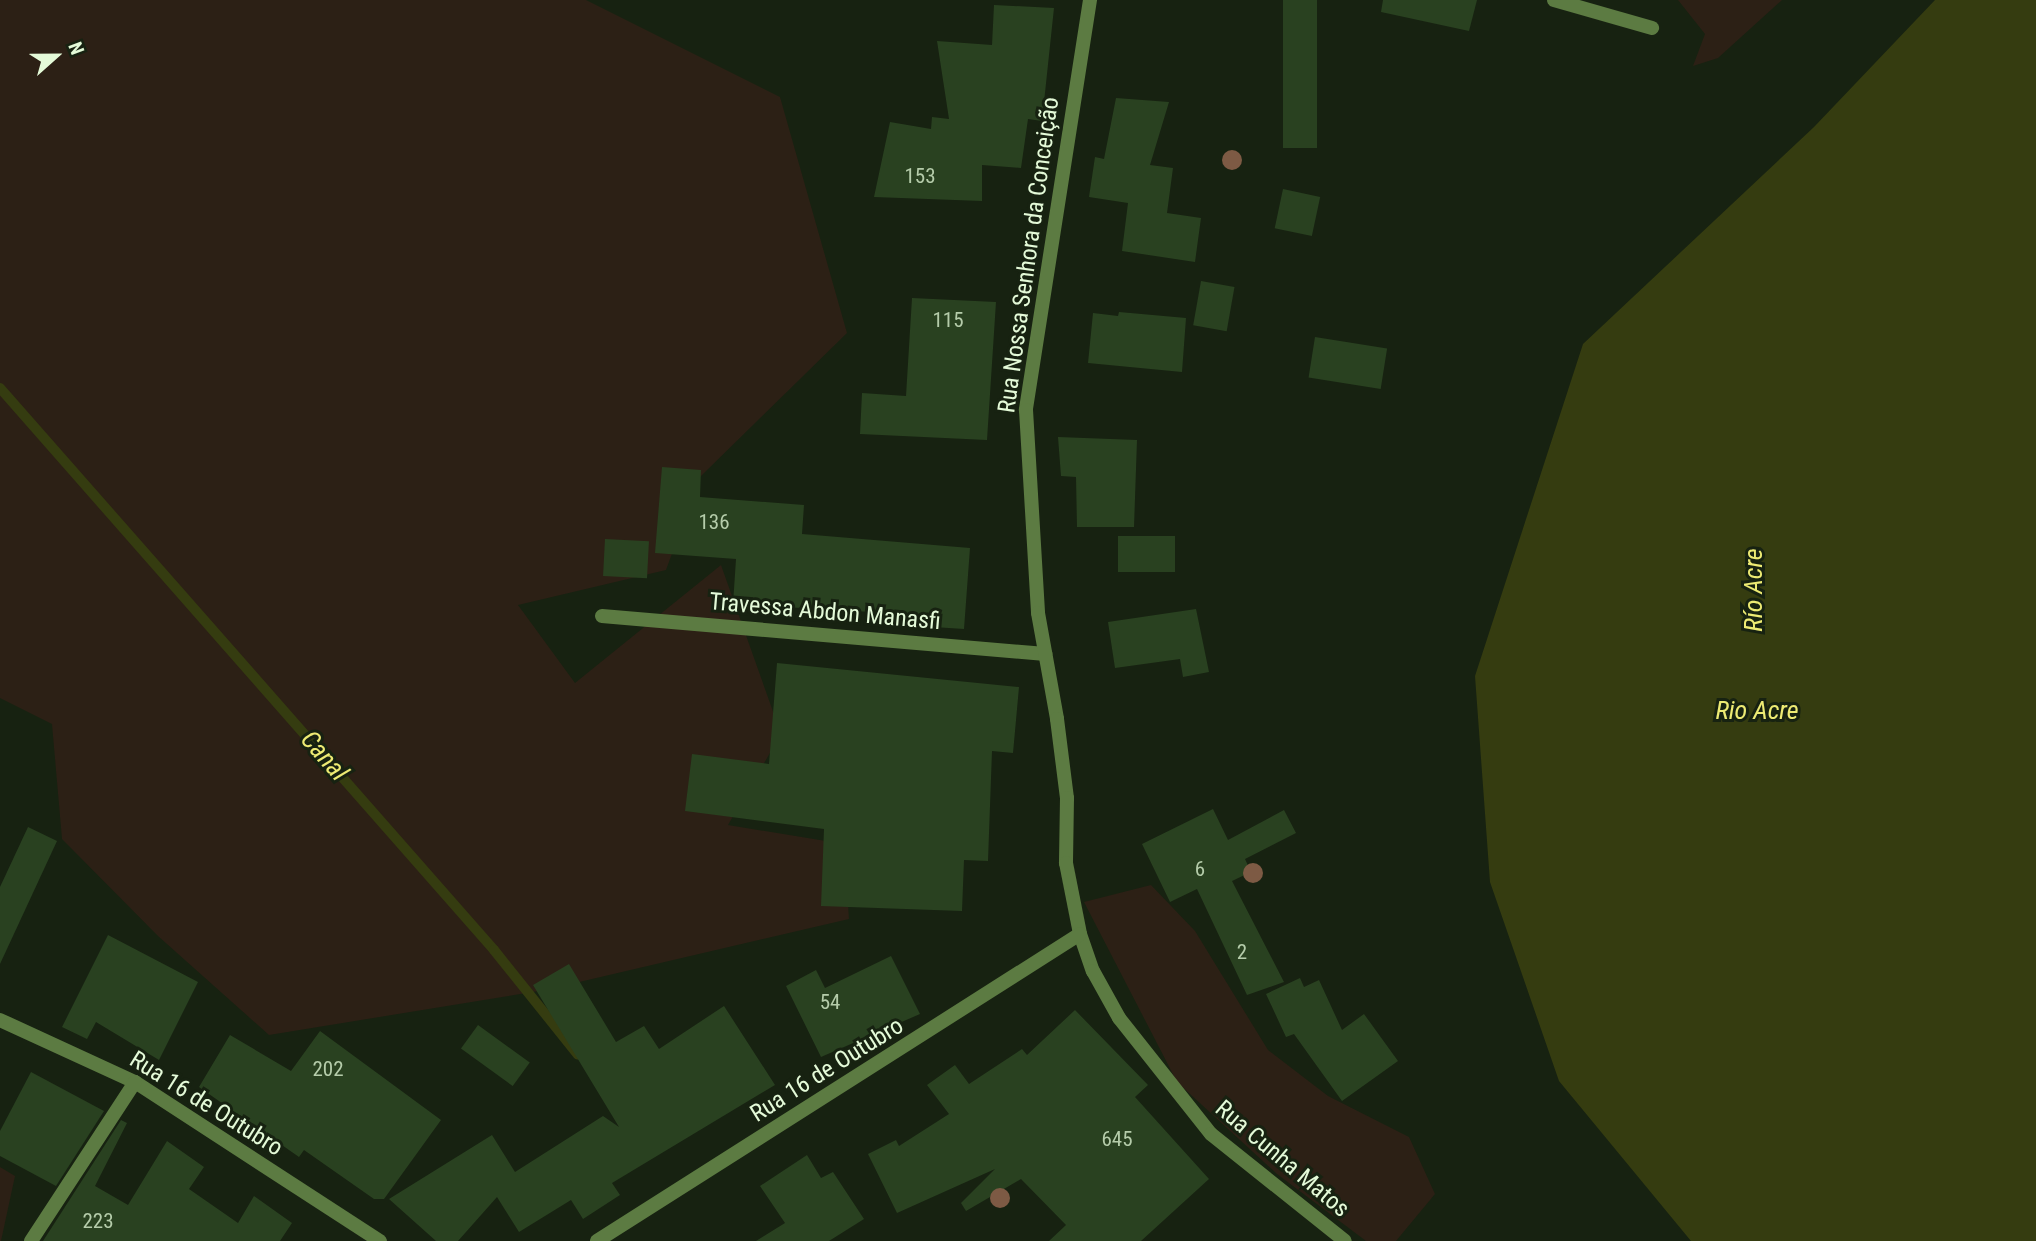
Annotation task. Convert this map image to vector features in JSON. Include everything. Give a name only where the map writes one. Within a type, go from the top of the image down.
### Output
[{"type":"street","name":"Rua Nossa Senhora da Conceição","points":[[1080,934],[1066,863],[1067,798],[1045,654],[1031,533],[1026,410],[1090,0]]},
{"type":"street","points":[[1554,0],[1652,28]]},
{"type":"street","name":"Travessa Abdon Manasfi","points":[[602,616],[1045,654]]},
{"type":"street","name":"Rua 16 de Outubro","points":[[597,1241],[1080,934]]},
{"type":"street","name":"Rua Cunha Matos","points":[[1080,934],[1093,971],[1119,1018],[1211,1133],[1345,1241]]},
{"type":"street","name":"Rua 16 de Outubro","points":[[0,1020],[135,1082],[380,1241]]},
{"type":"street","points":[[31,1241],[135,1082]]},
{"type":"shaded area","points":[[0,0],[586,0],[780,97],[847,333],[700,477],[666,570],[518,605],[575,683],[721,565],[781,734],[728,825],[844,844],[849,919],[545,990],[269,1035],[158,936],[62,839],[52,724],[0,698]]},
{"type":"shaded area","points":[[1678,0],[1782,0],[1718,58],[1693,66],[1705,34]]},
{"type":"shaded area","points":[[1151,885],[1195,931],[1268,1050],[1328,1096],[1409,1137],[1435,1194],[1396,1241],[1366,1241],[1277,1174],[1177,1082],[1084,902]]},
{"type":"shaded area","points":[[0,1167],[15,1176],[1,1241],[0,1241]]},
{"type":"water","name":"Rio Acre","points":[[1935,0],[2036,0],[2036,1241],[1691,1241],[1559,1081],[1490,882],[1475,676],[1583,344],[1814,127]]},
{"type":"building","points":[[1283,0],[1317,0],[1317,148],[1283,148]]},
{"type":"building","points":[[1383,0],[1477,0],[1469,31],[1381,12]]},
{"type":"building","points":[[994,5],[1054,8],[1042,121],[1028,119],[1021,168],[982,165],[982,201],[874,197],[890,122],[931,129],[932,117],[949,119],[937,41],[992,45]]},
{"type":"building","points":[[1116,98],[1169,102],[1150,165],[1173,168],[1167,213],[1201,218],[1195,262],[1122,251],[1128,203],[1089,197],[1095,157],[1104,159]]},
{"type":"building","points":[[1283,189],[1320,197],[1312,236],[1275,228]]},
{"type":"building","points":[[1201,281],[1234,287],[1227,331],[1193,325]]},
{"type":"building","points":[[912,298],[996,302],[987,440],[860,434],[862,393],[906,396]]},
{"type":"building","points":[[1119,312],[1186,318],[1182,372],[1088,363],[1093,313],[1118,316]]},
{"type":"building","points":[[1315,337],[1387,348],[1381,389],[1309,377]]},
{"type":"building","points":[[1058,437],[1137,440],[1134,527],[1077,527],[1076,477],[1061,476]]},
{"type":"building","points":[[662,467],[701,470],[700,497],[804,505],[802,534],[970,548],[964,629],[888,624],[889,613],[733,604],[736,559],[655,553]]},
{"type":"building","points":[[1118,536],[1175,536],[1175,572],[1118,572]]},
{"type":"building","points":[[605,539],[649,541],[647,578],[603,576]]},
{"type":"building","points":[[1196,609],[1209,672],[1183,677],[1180,659],[1115,668],[1108,622]]},
{"type":"building","points":[[777,663],[1019,687],[1013,753],[992,751],[988,861],[964,860],[962,911],[821,906],[824,829],[685,811],[692,754],[769,764]]},
{"type":"building","points":[[1213,809],[1228,840],[1284,810],[1296,833],[1245,859],[1251,872],[1232,881],[1284,982],[1247,995],[1197,889],[1170,902],[1142,844]]},
{"type":"building","points":[[28,827],[57,841],[0,964],[0,887]]},
{"type":"building","points":[[108,935],[198,982],[159,1060],[96,1022],[87,1039],[62,1027]]},
{"type":"building","points":[[891,956],[920,1014],[821,1057],[786,986],[816,970],[825,988]]},
{"type":"building","points":[[569,964],[616,1042],[644,1026],[659,1049],[724,1006],[775,1085],[612,1183],[620,1195],[583,1219],[571,1200],[519,1232],[497,1197],[458,1241],[436,1241],[389,1199],[492,1135],[515,1172],[603,1116],[619,1127],[533,985]]},
{"type":"building","points":[[1300,978],[1304,987],[1319,980],[1342,1030],[1364,1014],[1398,1061],[1342,1101],[1294,1034],[1286,1037],[1266,994]]},
{"type":"building","points":[[1075,1010],[1148,1085],[1135,1097],[1209,1179],[1141,1241],[1049,1241],[1066,1225],[1021,1179],[966,1211],[961,1203],[995,1169],[897,1213],[868,1154],[896,1140],[899,1146],[949,1114],[927,1085],[955,1065],[969,1084],[1022,1049],[1027,1055]]},
{"type":"building","points":[[478,1025],[530,1063],[513,1086],[461,1048]]},
{"type":"building","points":[[320,1031],[441,1120],[384,1199],[374,1199],[304,1150],[299,1157],[199,1087],[230,1035],[291,1071]]},
{"type":"building","points":[[31,1072],[104,1111],[56,1186],[0,1156],[0,1131]]},
{"type":"building","points":[[121,1120],[127,1123],[95,1186],[128,1205],[167,1141],[204,1167],[189,1189],[238,1223],[254,1196],[292,1223],[280,1241],[43,1241]]},
{"type":"building","points":[[807,1155],[821,1178],[833,1172],[864,1219],[829,1241],[756,1241],[785,1223],[760,1186]]},
{"type":"waterway","name":"Canal","points":[[0,388],[494,950],[578,1055]]},
{"type":"water label","name":"Río Acre","points":[[1754,590]]}]
